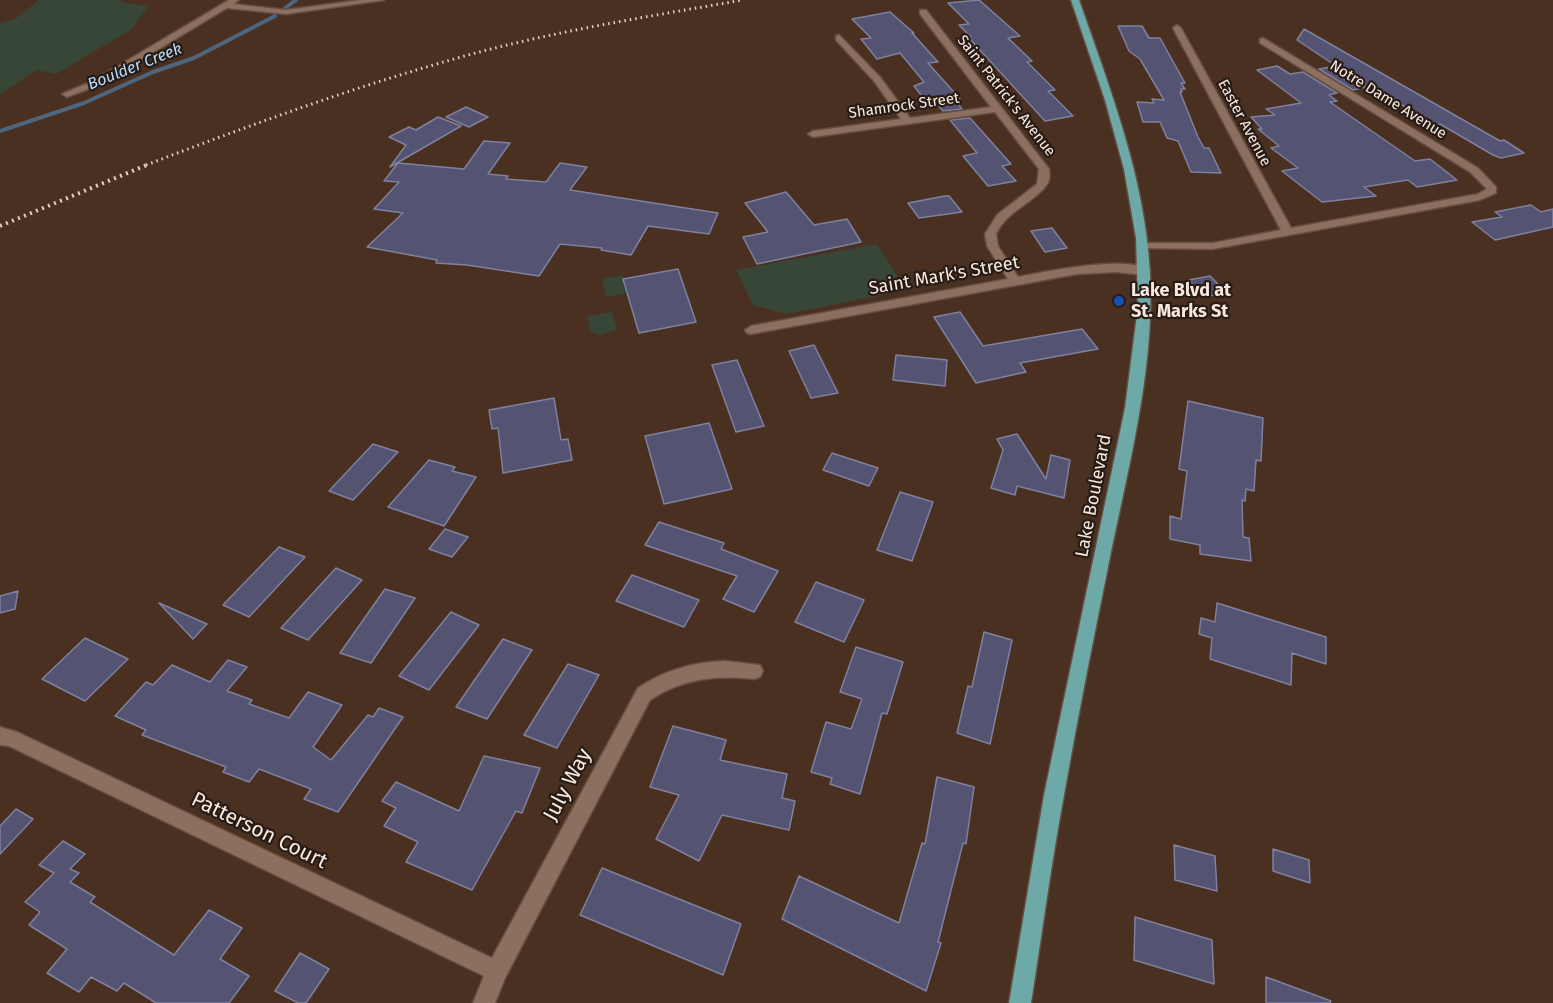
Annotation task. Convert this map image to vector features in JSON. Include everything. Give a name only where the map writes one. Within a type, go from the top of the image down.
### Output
[{"type":"main road","name":"Lake Boulevard","points":[[1020,1003],[1054,795],[1139,368],[1144,271],[1138,212],[1117,121],[1075,0]]},
{"type":"street","points":[[67,94],[96,83],[235,0]]},
{"type":"street","points":[[226,6],[286,12],[380,0]]},
{"type":"street","name":"Saint Patrick's Avenue","points":[[923,12],[1044,169],[1045,176],[1042,185],[996,223],[990,233],[992,244],[1015,281]]},
{"type":"street","name":"Easter Avenue","points":[[1177,28],[1287,231]]},
{"type":"street","points":[[839,38],[877,79],[907,121]]},
{"type":"street","name":"Notre Dame Avenue","points":[[1263,41],[1474,170],[1492,189],[1491,193],[1480,197],[1287,231]]},
{"type":"street","name":"Shamrock Street","points":[[813,134],[999,109]]},
{"type":"street","points":[[1142,246],[1204,247],[1287,231]]},
{"type":"street","name":"Saint Mark's Street","points":[[751,330],[1077,270],[1116,268],[1144,271]]},
{"type":"street","name":"July Way","points":[[484,1003],[497,971],[644,694],[664,681],[698,670],[728,668],[754,671]]},
{"type":"street","name":"Patterson Court","points":[[0,736],[11,738],[497,971]]},
{"type":"green space","points":[[39,0],[122,0],[120,2],[148,6],[132,29],[56,74],[37,70],[0,94],[0,23],[15,19]]},
{"type":"green space","points":[[877,244],[906,290],[787,314],[753,305],[736,270]]},
{"type":"green space","points":[[622,275],[627,293],[606,297],[602,279]]},
{"type":"green space","points":[[612,312],[617,329],[600,335],[590,331],[587,316]]},
{"type":"building","points":[[979,0],[1020,36],[1008,38],[1032,61],[1027,62],[1055,90],[1048,91],[1073,116],[1045,121],[968,37],[971,37],[959,25],[969,24],[948,3]]},
{"type":"building","points":[[890,12],[914,33],[912,33],[938,62],[928,63],[960,99],[955,100],[962,109],[943,111],[936,103],[928,104],[914,86],[924,82],[900,53],[877,59],[861,39],[871,38],[852,19]]},
{"type":"building","points":[[1118,26],[1142,26],[1149,38],[1160,38],[1185,83],[1181,83],[1185,89],[1181,89],[1182,92],[1180,92],[1198,137],[1204,148],[1209,148],[1221,173],[1191,172],[1178,141],[1167,138],[1160,122],[1143,122],[1137,102],[1154,103],[1152,99],[1164,100],[1140,59],[1129,51]]},
{"type":"building","points":[[1304,29],[1524,153],[1501,158],[1440,124],[1435,126],[1388,96],[1383,97],[1366,87],[1353,90],[1319,69],[1336,66],[1297,40]]},
{"type":"building","points":[[1277,66],[1290,74],[1303,72],[1337,93],[1329,95],[1337,101],[1330,102],[1415,161],[1430,159],[1457,180],[1417,187],[1408,180],[1364,187],[1376,196],[1322,202],[1282,171],[1298,168],[1271,148],[1279,146],[1258,129],[1262,129],[1251,117],[1275,115],[1266,109],[1301,103],[1257,70]]},
{"type":"building","points":[[466,107],[488,117],[469,127],[446,117]]},
{"type":"building","points":[[438,117],[461,126],[390,167],[406,145],[389,137],[409,127],[416,130]]},
{"type":"building","points":[[970,118],[1011,164],[1002,166],[1016,181],[988,186],[963,156],[977,153],[950,120]]},
{"type":"building","points":[[484,141],[510,143],[488,174],[508,176],[506,179],[546,182],[560,163],[587,167],[570,190],[718,213],[709,234],[648,226],[631,255],[601,250],[602,248],[560,244],[539,276],[467,265],[436,263],[437,260],[367,247],[403,213],[374,209],[399,182],[384,181],[398,163],[464,169]]},
{"type":"building","points":[[786,192],[814,225],[847,219],[861,242],[757,264],[743,237],[768,232],[745,203]]},
{"type":"building","points":[[949,196],[962,212],[919,218],[908,203]]},
{"type":"building","points":[[1531,205],[1541,212],[1553,209],[1553,227],[1495,240],[1472,222],[1502,217],[1495,212]]},
{"type":"building","points":[[1052,228],[1067,248],[1045,252],[1031,231]]},
{"type":"building","points":[[678,269],[696,322],[639,333],[623,279]]},
{"type":"building","points":[[1210,276],[1226,292],[1205,297],[1189,280]]},
{"type":"building","points":[[960,312],[983,346],[1082,329],[1098,349],[1020,363],[1026,372],[976,383],[934,317]]},
{"type":"building","points":[[814,345],[838,393],[811,398],[789,351]]},
{"type":"building","points":[[896,355],[947,360],[945,386],[893,380]]},
{"type":"building","points":[[737,360],[764,426],[736,432],[712,365]]},
{"type":"building","points":[[554,398],[561,440],[568,439],[572,460],[503,473],[498,428],[492,429],[489,410]]},
{"type":"building","points":[[1188,401],[1263,418],[1261,461],[1256,460],[1254,491],[1246,489],[1245,501],[1242,500],[1243,537],[1249,538],[1251,561],[1200,554],[1200,545],[1170,539],[1170,516],[1181,519],[1187,471],[1179,469]]},
{"type":"building","points":[[709,423],[732,489],[664,504],[645,436]]},
{"type":"building","points":[[1017,434],[1046,479],[1051,455],[1070,460],[1064,498],[1017,486],[1015,495],[991,488],[1003,450],[997,439]]},
{"type":"building","points":[[373,444],[398,452],[353,500],[329,491]]},
{"type":"building","points":[[832,453],[878,468],[869,486],[823,470]]},
{"type":"building","points":[[429,460],[455,467],[452,471],[476,477],[444,526],[388,507]]},
{"type":"building","points":[[900,492],[933,502],[912,561],[877,550]]},
{"type":"building","points":[[659,522],[724,543],[721,549],[778,571],[754,612],[723,599],[737,576],[645,545]]},
{"type":"building","points":[[445,529],[468,537],[452,557],[429,549]]},
{"type":"building","points":[[279,547],[305,557],[249,617],[223,605]]},
{"type":"building","points":[[336,568],[362,580],[308,640],[281,628]]},
{"type":"building","points":[[632,575],[699,600],[684,627],[616,601]]},
{"type":"building","points":[[816,582],[864,600],[844,642],[795,622]]},
{"type":"building","points":[[385,589],[415,598],[371,663],[340,653]]},
{"type":"building","points":[[18,591],[15,609],[0,613],[0,596]]},
{"type":"building","points":[[159,603],[207,624],[193,639]]},
{"type":"building","points":[[1217,603],[1326,637],[1326,664],[1292,653],[1291,685],[1210,659],[1212,638],[1199,634],[1201,618],[1215,622]]},
{"type":"building","points":[[451,612],[479,625],[429,690],[399,676]]},
{"type":"building","points":[[984,632],[1012,640],[990,744],[957,733],[968,686],[972,687]]},
{"type":"building","points":[[85,638],[128,659],[85,701],[42,679]]},
{"type":"building","points":[[503,639],[532,650],[487,719],[456,707]]},
{"type":"building","points":[[856,647],[903,662],[887,714],[882,713],[860,794],[830,784],[832,778],[811,772],[826,722],[851,729],[862,699],[840,692]]},
{"type":"building","points":[[228,660],[247,667],[227,691],[252,700],[249,704],[289,718],[308,692],[342,705],[313,747],[331,760],[368,715],[373,717],[379,708],[403,717],[338,812],[304,799],[311,789],[259,769],[249,782],[223,772],[226,767],[142,735],[146,730],[115,716],[146,682],[153,685],[172,665],[210,682]]},
{"type":"building","points":[[568,664],[599,675],[557,748],[524,735]]},
{"type":"building","points":[[673,726],[726,740],[720,760],[787,774],[782,798],[795,801],[789,830],[722,815],[699,861],[656,839],[679,795],[650,787]]},
{"type":"building","points":[[484,756],[540,768],[522,813],[516,811],[472,890],[406,862],[418,842],[384,826],[396,808],[382,801],[396,782],[459,811]]},
{"type":"building","points":[[937,777],[974,787],[966,844],[963,843],[938,942],[941,943],[926,991],[782,919],[799,876],[899,923],[922,843],[925,844]]},
{"type":"building","points":[[16,809],[33,819],[0,854],[0,826]]},
{"type":"building","points":[[63,841],[85,854],[70,869],[79,873],[70,882],[95,897],[90,902],[174,955],[209,910],[242,928],[220,959],[249,976],[229,1003],[156,1003],[124,983],[117,991],[91,977],[79,992],[47,973],[67,949],[29,925],[40,912],[25,902],[54,873],[39,865]]},
{"type":"building","points":[[1174,845],[1215,856],[1217,891],[1175,880]]},
{"type":"building","points":[[1273,849],[1309,860],[1310,883],[1273,871]]},
{"type":"building","points":[[602,868],[741,924],[723,975],[580,915]]},
{"type":"building","points":[[1135,917],[1212,940],[1214,984],[1134,960]]},
{"type":"building","points":[[300,953],[329,969],[306,1003],[298,1003],[275,991]]},
{"type":"building","points":[[1266,977],[1331,1001],[1330,1003],[1266,1003]]},
{"type":"waterway","name":"Boulder Creek","points":[[284,9],[296,0]]},
{"type":"waterway","name":"Boulder Creek","points":[[0,131],[84,103],[153,72],[194,58],[275,16]]},
{"type":"railway","points":[[146,165],[299,109],[489,49],[561,33],[743,0]]},
{"type":"railway","points":[[0,226],[149,164]]},
{"type":"place","name":"Lake Blvd at St. Marks St","points":[[1119,301]]}]
